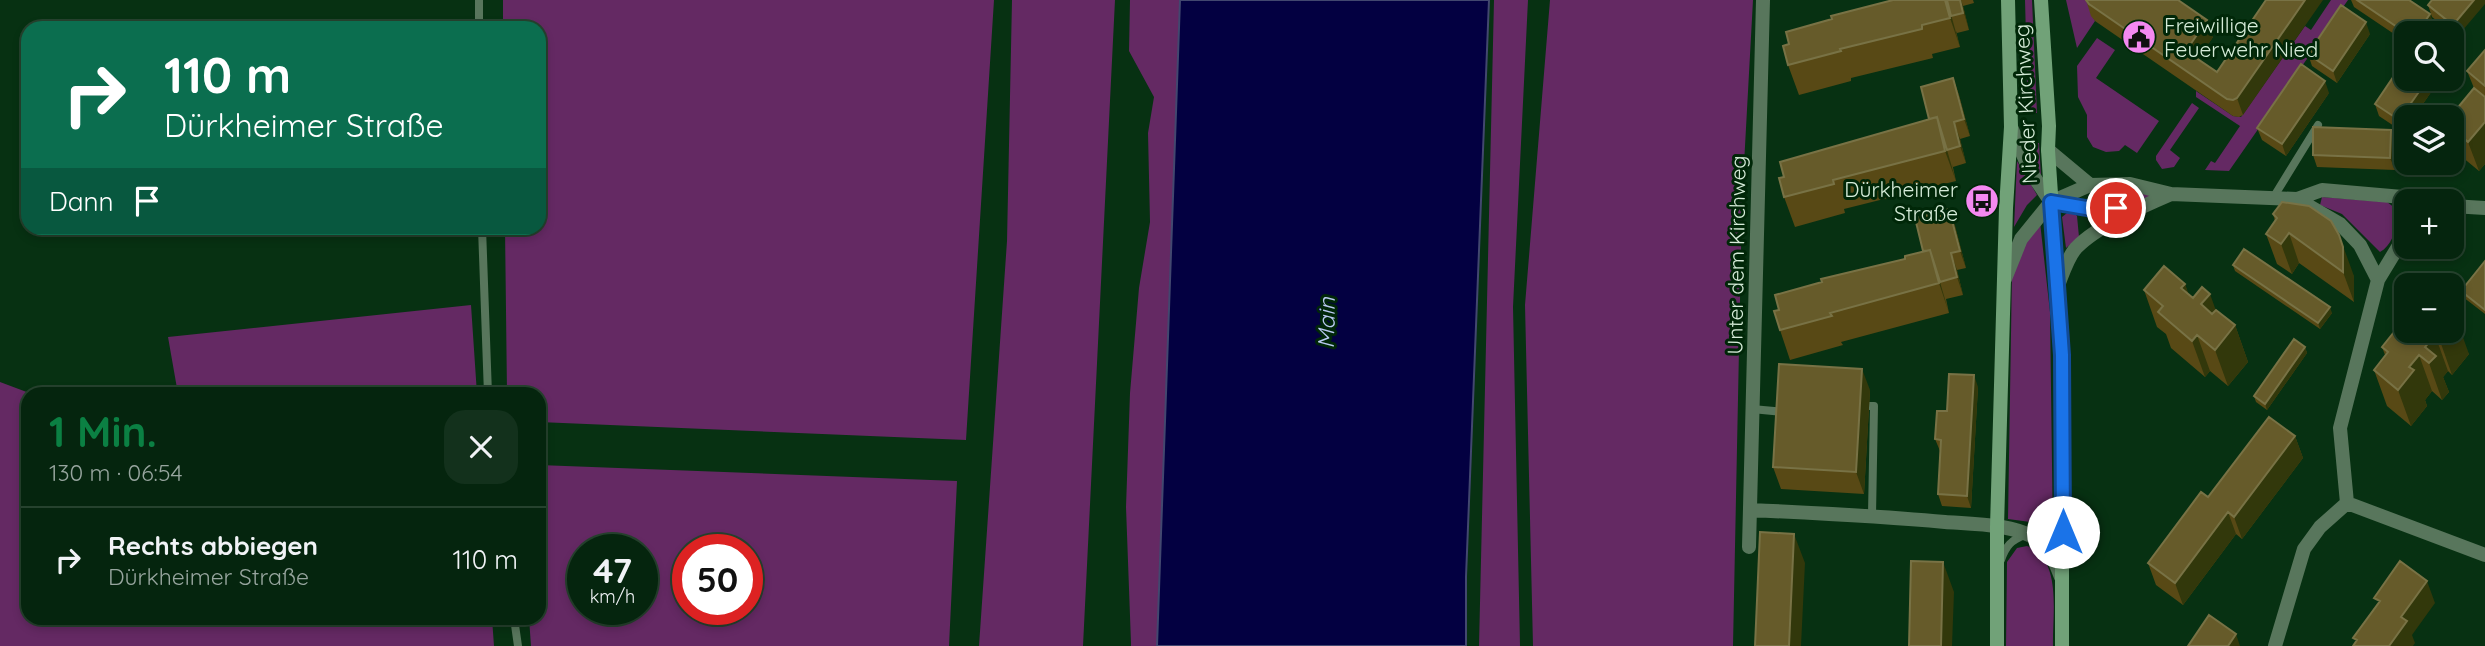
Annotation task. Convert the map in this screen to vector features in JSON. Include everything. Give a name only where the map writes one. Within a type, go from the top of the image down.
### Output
[{"type":"main road","name":"Nieder Kirchweg","points":[[1997,646],[1997,527],[2006,208],[2011,127],[2008,0]]},
{"type":"main road","name":"Nieder Kirchweg","points":[[2041,0],[2062,355],[2062,646]]},
{"type":"street","name":"Unter dem Kirchweg","points":[[1749,547],[1763,0]]},
{"type":"street","points":[[2011,127],[2030,171],[2051,202],[2092,209],[2139,208]]},
{"type":"street","points":[[2048,150],[2090,185]]},
{"type":"street","points":[[2005,279],[2021,239],[2051,202],[2090,185],[2130,184],[2171,194],[2297,199],[2322,190],[2394,198]]},
{"type":"street","points":[[2057,288],[2075,250],[2094,235],[2139,208],[2171,194]]},
{"type":"street","points":[[2297,199],[2340,224],[2360,245],[2378,280]]},
{"type":"street","points":[[2464,207],[2485,208]]},
{"type":"street","points":[[2347,503],[2340,428],[2378,280],[2394,254]]},
{"type":"street","points":[[2347,503],[2485,555]]},
{"type":"street","points":[[2275,646],[2304,549],[2320,527],[2347,503]]},
{"type":"street","points":[[1751,510],[1872,515],[1997,527]]},
{"type":"street","name":"Nieder Kirchweg","points":[[1997,527],[2027,534],[2040,541],[2053,557],[2063,583]]},
{"type":"lane","points":[[479,0],[479,21]]},
{"type":"lane","points":[[2273,198],[2318,125]]},
{"type":"lane","points":[[482,235],[488,387]]},
{"type":"lane","points":[[1869,406],[1874,406],[1872,515]]},
{"type":"lane","points":[[1752,410],[1786,412]]},
{"type":"lane","name":"Nieder Kirchweg","points":[[1997,572],[2005,548],[2015,538],[2027,534]]},
{"type":"lane","points":[[515,625],[518,646]]},
{"type":"shaded area","points":[[503,0],[994,0],[966,440],[546,422],[546,387],[507,387],[505,235],[546,235],[546,21],[503,21]]},
{"type":"shaded area","points":[[1012,0],[1115,0],[1083,646],[979,646],[1007,241]]},
{"type":"shaded area","points":[[1130,0],[1180,0],[1157,646],[1131,646],[1126,507],[1130,393],[1139,288],[1150,222],[1148,133],[1154,97],[1129,51]]},
{"type":"shaded area","points":[[1494,0],[1528,0],[1513,307],[1520,646],[1479,646]]},
{"type":"shaded area","points":[[1550,0],[1753,0],[1742,201],[1733,646],[1533,646],[1525,305]]},
{"type":"shaded area","points":[[2025,0],[2032,0],[2037,113],[2028,113]]},
{"type":"shaded area","points":[[2066,0],[2094,0],[2091,12],[2095,21],[2077,48]]},
{"type":"shaded area","points":[[2331,0],[2348,0],[2229,171],[2205,170],[2211,161],[2215,163],[2240,126],[2196,97],[2196,91],[2233,116],[2241,117],[2305,26],[2311,30]]},
{"type":"shaded area","points":[[2097,38],[2115,50],[2096,78],[2159,121],[2137,153],[2125,145],[2119,151],[2106,152],[2093,147],[2087,137],[2087,115],[2078,97],[2077,66]]},
{"type":"shaded area","points":[[2192,103],[2199,108],[2170,150],[2180,158],[2174,167],[2162,169],[2156,156]]},
{"type":"shaded area","points":[[2030,143],[2039,143],[2041,176],[2033,163]]},
{"type":"shaded area","points":[[2017,161],[2037,195],[2027,205],[2014,227]]},
{"type":"shaded area","points":[[2102,191],[2144,192],[2153,196],[2145,200],[2102,203],[2097,198]]},
{"type":"shaded area","points":[[2322,197],[2387,202],[2394,207],[2394,233],[2389,244],[2380,252],[2342,214],[2320,205]]},
{"type":"shaded area","points":[[2073,212],[2077,216],[2079,237],[2066,248],[2062,217]]},
{"type":"shaded area","points":[[2040,222],[2050,312],[2053,539],[2037,523],[2008,519],[2012,272],[2024,242]]},
{"type":"shaded area","points":[[471,305],[477,387],[177,387],[168,337]]},
{"type":"shaded area","points":[[0,382],[21,390],[21,625],[492,625],[494,646],[0,646]]},
{"type":"shaded area","points":[[546,465],[957,481],[949,646],[531,646],[530,625],[546,625]]},
{"type":"shaded area","points":[[2027,546],[2038,553],[2051,575],[2054,605],[2053,646],[2006,646],[2007,562],[2017,548]]},
{"type":"water","name":"Main","points":[[1180,0],[1489,0],[1466,577],[1466,646],[1157,646]]},
{"type":"building","points":[[1893,0],[1945,0],[1950,18],[1922,25],[1922,29],[1788,65],[1783,46],[1789,44],[1786,32],[1832,19],[1831,16]]},
{"type":"building","points":[[1947,0],[1960,0],[1963,13],[1951,16]]},
{"type":"building","points":[[2086,0],[2178,0],[2207,20],[2186,51],[2217,72],[2266,0],[2305,0],[2233,100],[2227,99]]},
{"type":"building","points":[[2357,0],[2409,0],[2430,14],[2425,21],[2394,21],[2394,25]]},
{"type":"building","points":[[2432,0],[2474,0],[2456,21],[2448,21],[2428,5]]},
{"type":"building","points":[[2341,5],[2366,22],[2333,71],[2308,54]]},
{"type":"building","points":[[2485,50],[2485,86],[2467,71]]},
{"type":"building","points":[[2301,64],[2325,81],[2282,144],[2257,128]]},
{"type":"building","points":[[2394,76],[2394,91],[2420,91],[2410,105],[2394,105],[2394,117],[2375,104]]},
{"type":"building","points":[[1953,78],[1964,119],[1954,122],[1960,146],[1947,150],[1937,117],[1929,119],[1921,87]]},
{"type":"building","points":[[2474,88],[2485,97],[2485,122],[2468,142],[2464,138],[2464,105],[2460,105]]},
{"type":"building","points":[[1937,117],[1945,151],[1833,180],[1834,184],[1784,197],[1779,178],[1784,177],[1780,162]]},
{"type":"building","points":[[2313,127],[2391,130],[2390,158],[2313,155]]},
{"type":"building","points":[[2282,202],[2309,206],[2331,221],[2343,247],[2343,272],[2289,233],[2281,244],[2266,234],[2277,218],[2273,214]]},
{"type":"building","points":[[1949,209],[1960,251],[1951,253],[1957,277],[1940,282],[1930,250],[1923,251],[1915,218]]},
{"type":"building","points":[[2244,249],[2330,307],[2318,323],[2233,265]]},
{"type":"building","points":[[1930,250],[1939,283],[1830,313],[1832,316],[1780,330],[1774,311],[1779,310],[1775,295],[1822,282],[1821,279],[1905,259],[1905,256]]},
{"type":"building","points":[[2485,261],[2485,310],[2464,293],[2464,287]]},
{"type":"building","points":[[2164,266],[2185,284],[2181,288],[2193,298],[2202,287],[2210,294],[2201,304],[2212,314],[2216,310],[2235,325],[2215,350],[2197,335],[2192,341],[2158,312],[2163,306],[2144,290]]},
{"type":"building","points":[[2394,332],[2394,343],[2428,343],[2425,347],[2436,356],[2429,363],[2419,355],[2409,367],[2414,370],[2398,390],[2374,370],[2388,352],[2382,347]]},
{"type":"building","points":[[2294,339],[2305,347],[2265,404],[2254,396]]},
{"type":"building","points":[[1779,364],[1862,369],[1856,472],[1773,467]]},
{"type":"building","points":[[1949,374],[1974,375],[1967,496],[1938,494],[1941,440],[1935,439],[1937,411],[1947,411]]},
{"type":"building","points":[[2269,417],[2295,436],[2234,517],[2228,512],[2175,583],[2148,563],[2201,492],[2208,497]]},
{"type":"building","points":[[1760,532],[1794,534],[1789,646],[1755,646]]},
{"type":"building","points":[[1911,561],[1943,562],[1941,646],[1909,646]]},
{"type":"building","points":[[2400,561],[2427,581],[2401,617],[2407,621],[2389,646],[2353,646],[2357,640],[2353,638],[2380,601],[2374,598]]},
{"type":"building","points":[[2209,615],[2236,634],[2228,646],[2188,646]]},
{"type":"place","name":"Freiwillige Feuerwehr Nied","points":[[2139,37]]},
{"type":"place","name":"Dürkheimer Straße","points":[[1982,201]]},
{"type":"route","points":[[2063,532],[2062,355],[2051,202],[2092,209],[2116,208]]}]
